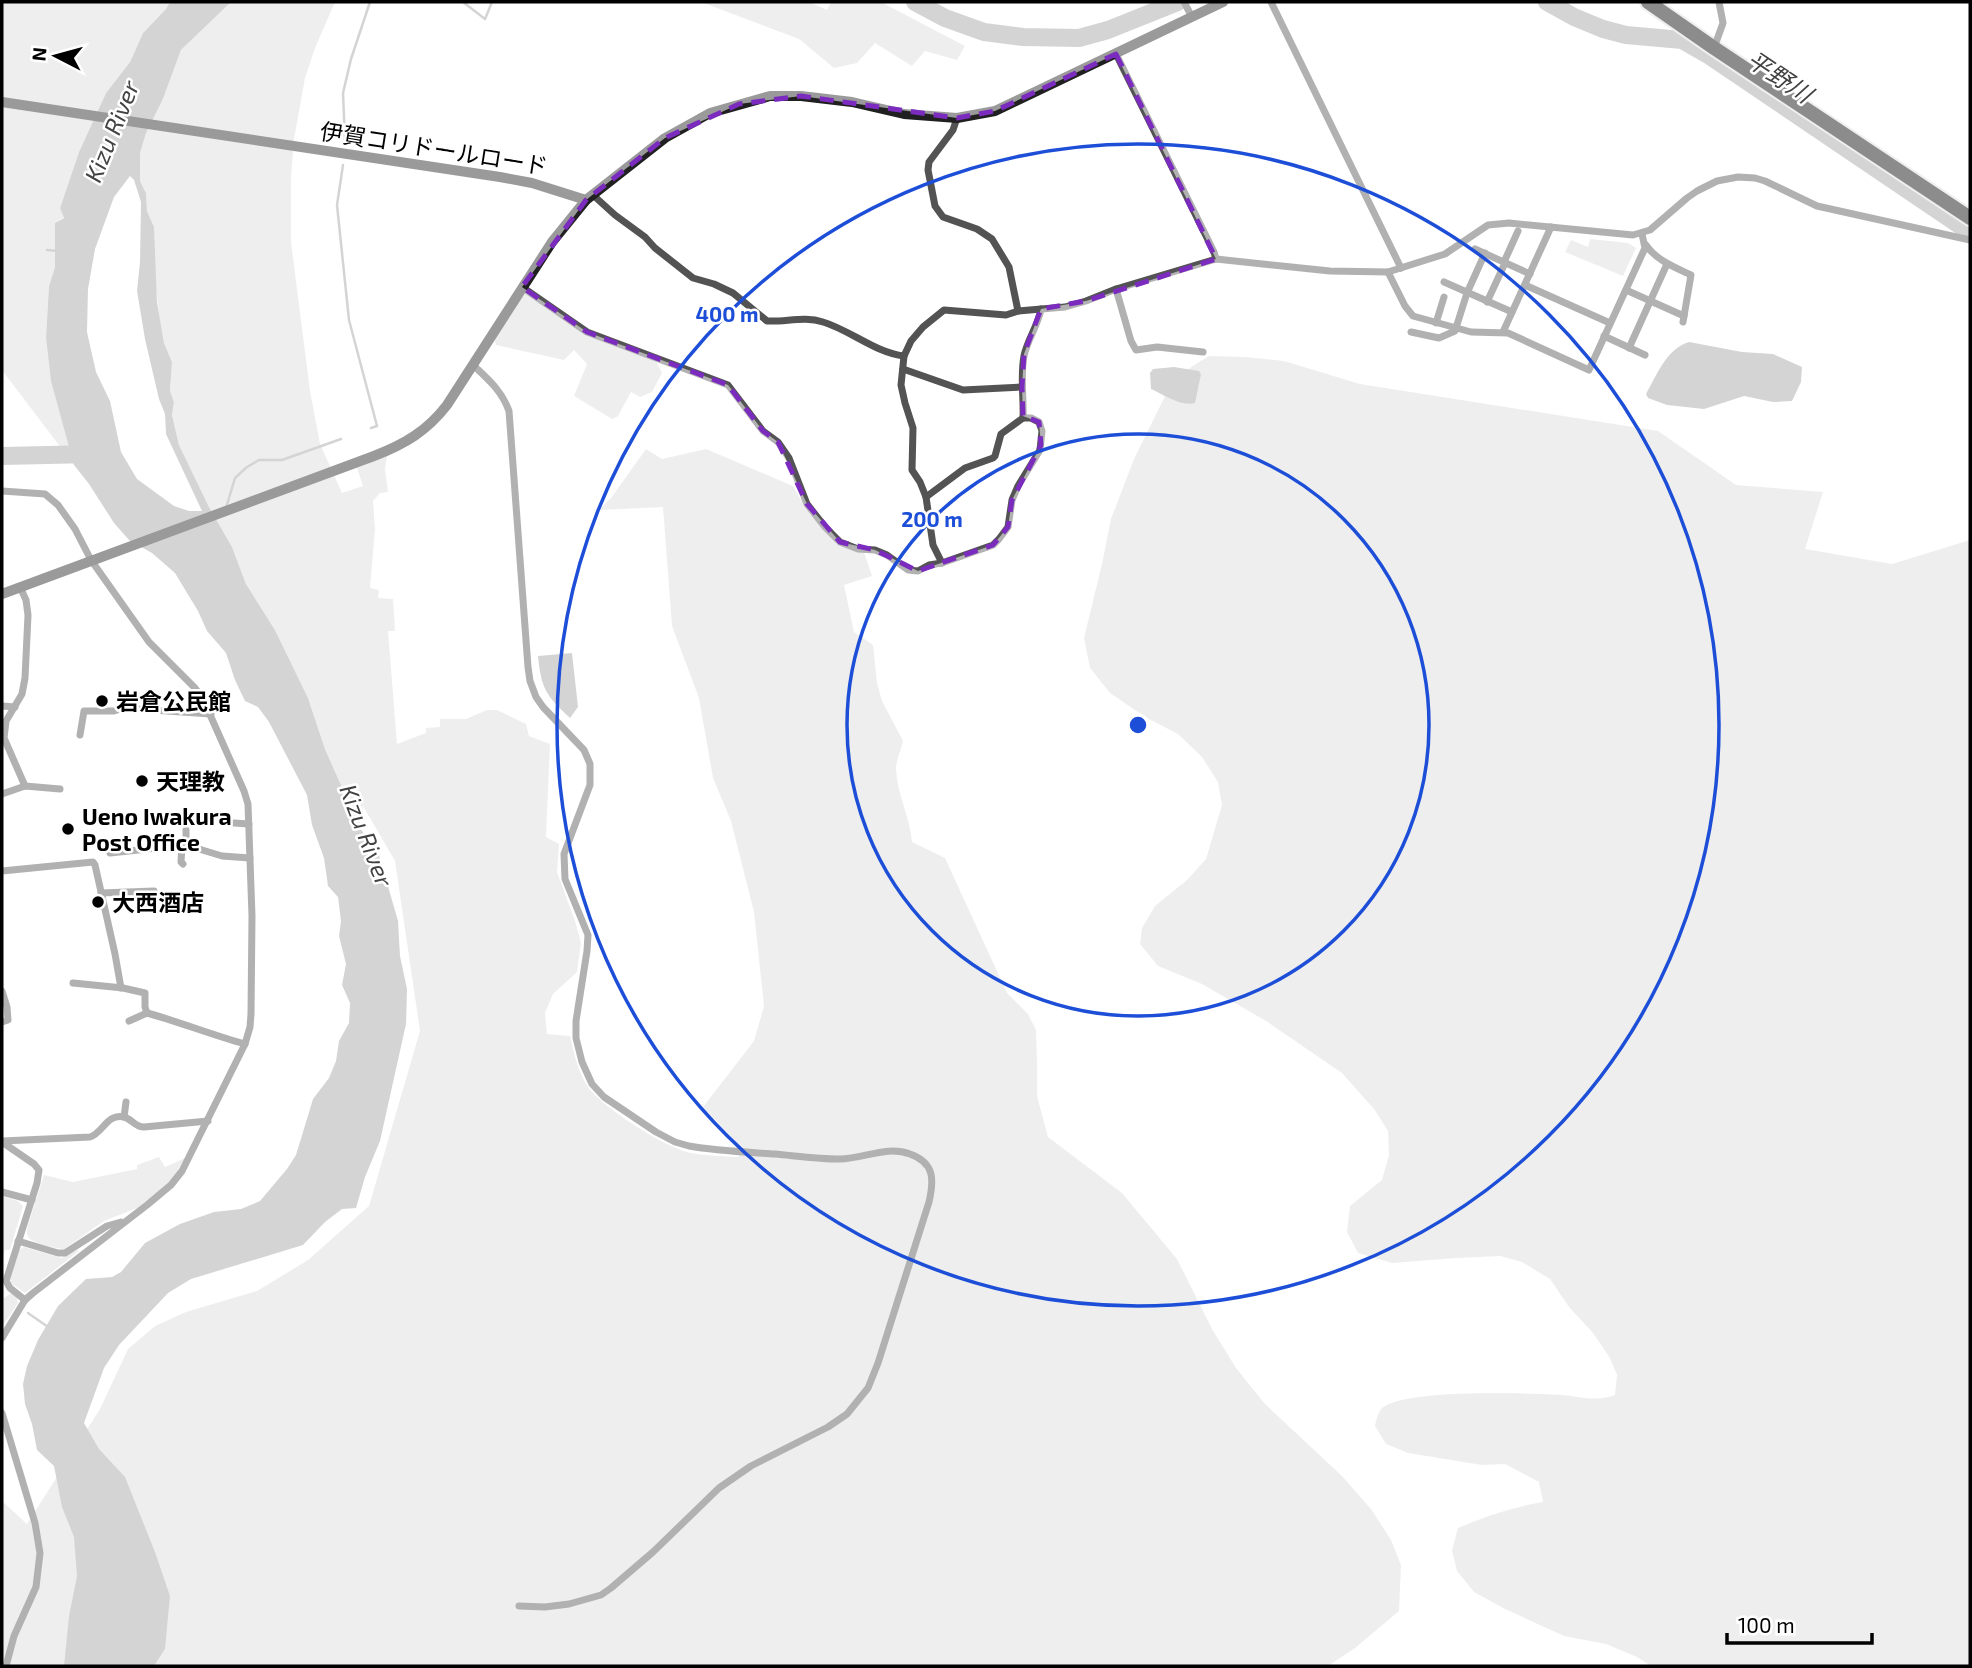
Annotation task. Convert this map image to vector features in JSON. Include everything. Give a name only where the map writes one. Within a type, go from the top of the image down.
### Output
[{"type":"highway","points":[[1648,2],[1970,218]]},
{"type":"street","points":[[2,594],[411,440],[432,423],[447,405],[552,242],[589,198],[665,138],[710,113],[770,96],[801,96],[852,102],[904,114],[957,118],[995,111],[1116,54],[1188,9],[1223,2]]},
{"type":"street","points":[[1271,2],[1401,268]]},
{"type":"street","points":[[1714,48],[1723,23],[1719,2]]},
{"type":"street","points":[[1116,54],[1216,259]]},
{"type":"street","name":"伊賀コリドールロード","points":[[2,102],[500,177],[589,198]]},
{"type":"street","points":[[957,118],[953,130],[929,162],[935,206],[943,217],[977,229],[992,239],[1009,267],[1018,312]]},
{"type":"street","points":[[942,563],[933,545],[926,497],[912,470],[914,428],[901,385],[904,356],[911,341],[944,310],[1006,315],[1075,304],[1216,259],[1330,271],[1388,272],[1445,254],[1488,225],[1510,223],[1642,234],[1697,191],[1717,181],[1738,177],[1755,178],[1817,206],[1970,240]]},
{"type":"street","points":[[589,198],[645,237],[693,278],[733,293],[767,321],[819,321],[904,356]]},
{"type":"street","points":[[1503,332],[1551,227]]},
{"type":"street","points":[[1487,302],[1518,231]]},
{"type":"street","points":[[1626,290],[1684,319],[1690,275],[1667,264],[1648,249],[1642,234]]},
{"type":"street","points":[[1388,272],[1410,314],[1479,334],[1503,332],[1589,370],[1645,244]]},
{"type":"street","points":[[1475,249],[1530,274]]},
{"type":"street","points":[[1411,332],[1439,338],[1457,329],[1467,293],[1485,253]]},
{"type":"street","points":[[1629,348],[1667,264]]},
{"type":"street","points":[[1444,282],[1512,312]]},
{"type":"street","points":[[1525,285],[1610,323]]},
{"type":"street","points":[[522,287],[587,332],[727,385],[763,432],[778,442],[789,458],[807,503],[825,527],[840,541],[858,549],[875,550],[887,555],[908,570],[918,571],[993,545],[1008,527],[1012,499],[1041,445],[1042,431],[1039,422],[1036,419],[1023,418],[1001,435],[993,458],[965,468],[926,497]]},
{"type":"street","points":[[1116,289],[1130,341],[1136,350],[1157,347],[1203,352]]},
{"type":"street","points":[[1436,323],[1444,297]]},
{"type":"street","points":[[1023,418],[1024,354],[1041,309]]},
{"type":"street","points":[[1604,336],[1645,355]]},
{"type":"street","points":[[473,365],[497,389],[506,401],[509,411],[528,667],[532,689],[543,707],[584,750],[590,764],[590,785],[565,847],[564,868],[569,889],[588,935],[575,1031],[582,1062],[592,1084],[604,1097],[656,1132],[689,1146],[836,1159],[886,1151],[900,1152],[919,1159],[933,1176],[929,1202],[882,1352],[868,1388],[855,1407],[839,1421],[762,1460],[729,1481],[630,1573],[601,1595],[555,1606],[519,1606]]},
{"type":"street","points":[[903,369],[963,390],[1022,387]]},
{"type":"street","points":[[2,491],[45,494],[58,505],[149,642],[195,688],[211,714],[248,804],[252,916],[250,1027],[245,1044],[208,1121],[177,1178],[147,1205],[25,1300],[2,1338]]},
{"type":"street","points":[[20,587],[26,600],[28,629],[22,694],[6,721],[4,738],[25,786]]},
{"type":"street","points":[[2,706],[15,707]]},
{"type":"street","points":[[80,735],[84,711],[114,711],[123,708],[211,714]]},
{"type":"street","points":[[2,794],[25,786],[60,789]]},
{"type":"street","points":[[234,823],[249,824]]},
{"type":"street","points":[[183,864],[181,862],[186,830]]},
{"type":"street","points":[[110,853],[184,846],[222,856],[250,858]]},
{"type":"street","points":[[2,863],[2,871],[93,862],[102,892],[121,988]]},
{"type":"street","points":[[102,892],[154,891]]},
{"type":"street","points":[[73,983],[145,993],[147,1013]]},
{"type":"street","points":[[2,991],[9,1020],[2,1022]]},
{"type":"street","points":[[129,1021],[147,1013],[245,1044]]},
{"type":"street","points":[[124,1117],[126,1102]]},
{"type":"street","points":[[2,1141],[90,1137],[99,1133],[110,1119],[124,1117],[135,1125],[144,1127],[208,1121]]},
{"type":"street","points":[[2,1141],[39,1170],[7,1276],[7,1285],[25,1300]]},
{"type":"street","points":[[2,1192],[32,1200]]},
{"type":"street","points":[[18,1241],[65,1253],[107,1226],[125,1221]]},
{"type":"street","points":[[2,1413],[35,1522],[40,1553],[36,1587],[15,1636],[6,1666]]},
{"type":"highlighted area","points":[[1116,54],[1216,259],[1086,301],[1041,309],[1024,354],[1022,387],[1023,416],[1039,422],[1041,445],[1012,500],[1008,527],[993,545],[918,571],[875,550],[840,542],[807,504],[778,442],[763,431],[728,385],[587,332],[522,287],[586,200],[665,138],[739,104],[801,96],[957,118],[995,111]]},
{"type":"shaded area","points":[[2,2],[170,2],[143,33],[130,62],[106,93],[79,152],[60,208],[64,217],[55,223],[55,267],[49,286],[46,337],[74,465],[2,370]]},
{"type":"shaded area","points":[[231,2],[335,2],[305,78],[294,139],[291,178],[291,242],[310,391],[320,444],[342,493],[363,486],[357,468],[387,456],[385,469],[388,492],[380,493],[373,501],[375,529],[370,588],[379,590],[378,598],[393,599],[395,631],[388,631],[397,744],[426,733],[426,728],[440,727],[440,719],[466,719],[487,710],[497,710],[526,724],[529,736],[550,744],[546,837],[559,844],[557,872],[581,943],[577,972],[553,994],[545,1013],[547,1034],[570,1036],[579,1069],[588,1087],[636,1126],[680,1150],[739,1157],[740,1146],[703,1107],[754,1041],[764,1006],[754,912],[731,821],[713,778],[699,698],[672,626],[663,507],[599,510],[611,498],[646,449],[662,459],[706,449],[793,486],[804,505],[824,529],[864,552],[872,576],[844,585],[854,632],[873,645],[882,701],[903,741],[896,769],[912,842],[945,858],[1007,993],[1028,1014],[1036,1030],[1037,1096],[1048,1137],[1122,1193],[1177,1259],[1212,1329],[1236,1368],[1265,1404],[1342,1476],[1371,1509],[1391,1540],[1401,1565],[1399,1611],[1355,1648],[1328,1666],[2,1666],[2,1501],[27,1524],[100,1409],[128,1349],[155,1326],[186,1312],[257,1291],[308,1260],[369,1206],[420,1031],[395,861],[363,806],[360,828],[325,749],[308,698],[275,630],[246,584],[232,547],[179,445],[172,415],[172,362],[164,343],[160,321],[154,270],[154,227],[147,211],[146,193],[140,181],[140,153],[181,50]]},
{"type":"shaded area","points":[[701,2],[809,2],[827,10],[831,2],[881,2],[965,46],[957,60],[925,51],[912,66],[875,43],[857,63],[834,68],[799,39]]},
{"type":"shaded area","points":[[1590,239],[1628,243],[1636,248],[1623,276],[1565,252],[1571,240],[1588,247]]},
{"type":"shaded area","points":[[528,294],[586,334],[656,361],[662,373],[652,392],[640,397],[631,392],[618,416],[612,419],[574,396],[587,364],[574,350],[564,360],[496,345],[494,338],[521,295]]},
{"type":"shaded area","points":[[1209,356],[1284,361],[1360,384],[1658,431],[1736,485],[1823,492],[1805,549],[1892,564],[1970,540],[1970,1666],[1651,1666],[1606,1644],[1564,1636],[1505,1609],[1474,1592],[1457,1571],[1452,1550],[1458,1528],[1500,1512],[1543,1502],[1539,1482],[1505,1464],[1482,1465],[1408,1453],[1386,1444],[1375,1426],[1380,1411],[1391,1404],[1436,1395],[1523,1393],[1601,1398],[1615,1395],[1617,1375],[1610,1358],[1593,1333],[1569,1307],[1550,1279],[1522,1262],[1500,1256],[1392,1263],[1358,1253],[1347,1232],[1350,1206],[1382,1180],[1389,1155],[1388,1131],[1374,1109],[1342,1073],[1266,1021],[1202,984],[1158,966],[1140,944],[1142,928],[1155,906],[1187,880],[1206,859],[1222,805],[1218,782],[1202,757],[1178,734],[1147,718],[1110,693],[1090,668],[1084,638],[1111,519],[1134,459],[1169,388],[1191,367]]},
{"type":"shaded area","points":[[159,1157],[165,1167],[185,1158],[171,1181],[137,1208],[104,1221],[64,1249],[40,1244],[28,1236],[28,1225],[44,1175],[73,1182],[137,1169],[137,1165]]},
{"type":"shaded area","points":[[2,1196],[18,1201],[23,1206],[10,1250],[5,1250],[2,1261]]},
{"type":"shaded area","points":[[24,1247],[61,1258],[79,1251],[25,1293],[11,1283],[10,1278],[19,1250]]},
{"type":"shaded area","points":[[12,1293],[18,1303],[2,1327],[2,1299]]},
{"type":"water","name":"Kizu River","points":[[170,2],[231,2],[181,50],[140,153],[140,181],[146,193],[147,211],[154,227],[157,302],[164,343],[172,362],[172,415],[179,445],[232,547],[246,584],[275,630],[308,698],[325,749],[360,828],[379,855],[398,921],[400,956],[407,989],[406,1024],[380,1141],[356,1208],[342,1209],[303,1245],[191,1279],[168,1293],[119,1345],[104,1368],[84,1423],[99,1449],[125,1477],[155,1552],[170,1596],[165,1649],[154,1666],[64,1666],[69,1616],[77,1576],[74,1537],[62,1507],[54,1466],[37,1450],[25,1404],[23,1384],[38,1340],[58,1306],[86,1279],[112,1277],[121,1272],[145,1243],[180,1224],[214,1212],[241,1209],[260,1201],[296,1155],[313,1099],[329,1078],[336,1061],[339,1041],[349,1023],[350,1003],[342,985],[346,964],[339,936],[341,921],[338,897],[328,886],[324,858],[312,825],[307,795],[269,722],[258,707],[245,701],[226,653],[207,631],[175,573],[152,553],[129,540],[74,465],[51,381],[46,337],[49,286],[55,267],[55,223],[64,218],[60,208],[79,152],[106,93],[130,62],[143,33]],"holes":[[[130,176],[134,180],[141,202],[137,291],[145,339],[165,414],[166,434],[202,511],[189,511],[174,506],[137,479],[121,452],[110,401],[96,372],[87,332],[88,289],[95,249],[114,197]]]},
{"type":"water","points":[[1689,342],[1742,352],[1773,354],[1802,367],[1801,382],[1792,401],[1773,402],[1744,396],[1704,409],[1667,405],[1648,398],[1646,394],[1663,363],[1674,350]]},
{"type":"water","points":[[1174,367],[1199,371],[1201,374],[1195,403],[1179,402],[1151,389],[1150,373],[1153,369]]},
{"type":"water","points":[[572,653],[578,707],[570,718],[546,691],[538,656]]},
{"type":"waterway","points":[[345,140],[343,93],[370,2]]},
{"type":"waterway","points":[[463,2],[485,19],[492,2]]},
{"type":"waterway","name":"平野川","points":[[915,2],[945,18],[984,32],[1023,37],[1079,38],[1108,30],[1178,2]]},
{"type":"waterway","name":"平野川","points":[[1547,2],[1603,29],[1626,35],[1682,40],[1710,56],[1970,232]]},
{"type":"waterway","points":[[343,165],[337,205],[349,320],[377,426],[371,428]]},
{"type":"waterway","points":[[47,250],[58,251]]},
{"type":"waterway","points":[[226,508],[235,478],[247,467],[259,460],[282,460],[341,439]]},
{"type":"waterway","points":[[2,456],[93,454]]},
{"type":"waterway","points":[[28,1313],[48,1327]]},
{"type":"place","name":"岩倉公民館","points":[[102,701]]},
{"type":"place","name":"天理教","points":[[142,781]]},
{"type":"place","name":"Ueno Iwakura Post Office","points":[[68,829]]},
{"type":"place","name":"大西酒店","points":[[98,902]]}]
